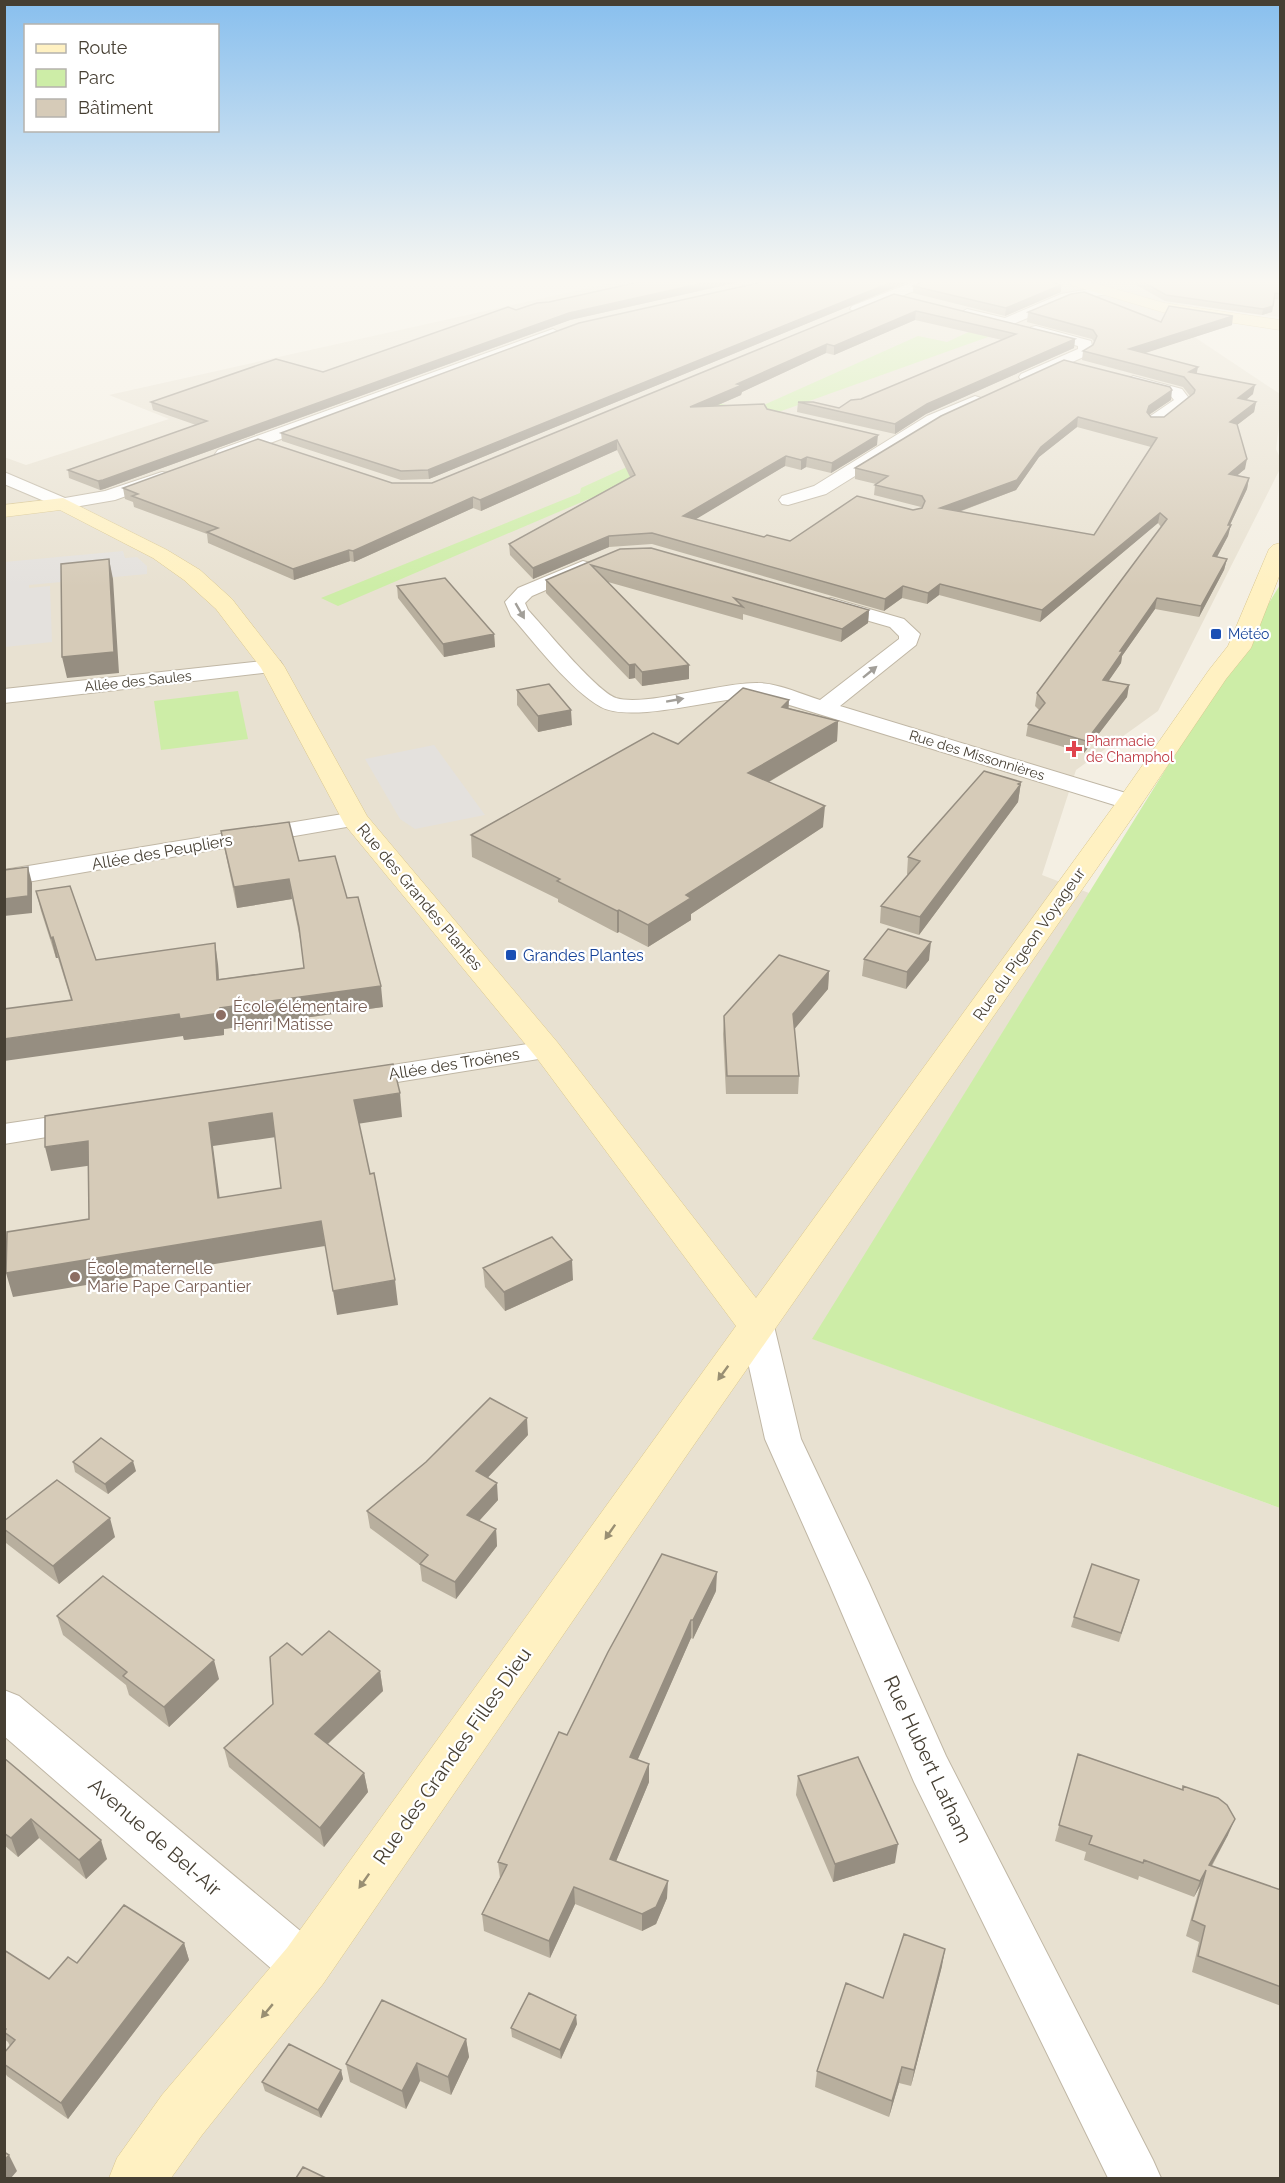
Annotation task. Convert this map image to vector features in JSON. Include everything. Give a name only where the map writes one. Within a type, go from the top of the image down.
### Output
[{"type":"street","points":[[205,461],[415,384]]},
{"type":"street","points":[[1008,386],[1013,384]]},
{"type":"street","points":[[1145,384],[1176,392],[1183,401],[1155,421]]},
{"type":"street","points":[[788,500],[820,490],[933,420],[986,396]]},
{"type":"street","points":[[875,437],[898,442]]},
{"type":"street","points":[[258,441],[280,448]]},
{"type":"street","points":[[4,511],[109,496],[183,469]]},
{"type":"street","points":[[4,477],[63,504]]},
{"type":"street","points":[[820,490],[843,496]]},
{"type":"street","name":"Rue des Grandes Plantes","points":[[63,504],[160,554],[192,575],[224,604],[272,666],[355,819],[547,1050],[757,1326]]},
{"type":"street","name":"Rue du Pigeon Voyageur","points":[[757,1326],[1130,802],[1217,675],[1239,648],[1281,549]]},
{"type":"street","name":"Rue des Missonnières","points":[[606,557],[525,592],[515,602],[518,612],[592,692],[610,704],[641,706],[736,690],[761,689],[1130,802]]},
{"type":"street","points":[[808,597],[897,623],[910,633],[909,641],[824,708]]},
{"type":"street","name":"Allée des Saules","points":[[4,696],[272,666]]},
{"type":"street","name":"Allée des Peupliers","points":[[4,878],[355,819]]},
{"type":"street","name":"Allée des Troënes","points":[[326,1084],[547,1050]]},
{"type":"street","points":[[4,1134],[106,1118]]},
{"type":"street","name":"Rue des Grandes Filles Dieu","points":[[137,2178],[182,2115],[305,1966],[757,1326]]},
{"type":"street","name":"Rue Hubert Latham","points":[[757,1326],[783,1440],[849,1583],[929,1768],[1135,2178]]},
{"type":"street","name":"Avenue de Bel-Air","points":[[4,1709],[305,1966]]},
{"type":"shaded area","points":[[159,384],[1265,384],[1280,394],[1276,449],[1280,458],[1280,469],[1158,711],[1076,770],[1042,875],[1089,893],[813,1339],[1280,1508],[1280,2178],[5,2178],[4,457],[26,465],[169,419],[109,395]]},
{"type":"shaded area","points":[[123,551],[125,558],[137,557],[147,566],[147,574],[29,585],[29,588],[50,586],[52,642],[5,647],[4,562]]},
{"type":"shaded area","points":[[434,745],[485,815],[415,829],[400,819],[365,759]]},
{"type":"green space","points":[[811,384],[857,384],[773,414],[631,481],[338,606],[321,598],[580,493],[581,488],[741,415],[675,392],[750,411]]},
{"type":"green space","points":[[1280,585],[1280,1508],[812,1339]]},
{"type":"green space","points":[[238,691],[248,739],[161,750],[154,701]]},
{"type":"building","points":[[204,384],[371,384],[103,480],[98,481],[68,470],[207,421],[151,402]]},
{"type":"building","points":[[414,384],[641,384],[428,470],[401,471],[281,433]]},
{"type":"building","points":[[674,384],[737,384],[742,385],[690,407],[764,404],[767,409],[878,435],[832,463],[807,457],[801,460],[786,456],[683,516],[764,537],[767,535],[790,541],[857,496],[913,510],[922,508],[925,501],[922,496],[875,485],[888,476],[855,468],[941,416],[1012,384],[1158,384],[1170,387],[1172,390],[1149,406],[1147,412],[1151,417],[1164,417],[1195,390],[1190,384],[1255,385],[1238,398],[1256,402],[1230,422],[1237,424],[1247,459],[1229,474],[1249,478],[1228,525],[1231,525],[1213,556],[1227,559],[1201,606],[1157,598],[1103,680],[1129,685],[1086,741],[1028,724],[1045,703],[1037,693],[1167,519],[1160,513],[1042,610],[940,584],[928,593],[903,586],[885,599],[652,533],[609,536],[533,568],[509,544],[635,475],[617,440],[480,500],[473,497],[353,551],[349,550],[293,569],[207,532],[218,528],[132,496],[138,494],[123,488],[258,439],[392,483],[432,483]],"holes":[[[1078,417],[1157,438],[1094,535],[940,508],[1017,480],[1041,447]]]},
{"type":"building","points":[[897,384],[973,384],[927,404],[895,424],[798,402],[813,402],[839,408],[851,400],[861,399]]},
{"type":"building","points":[[651,548],[869,610],[842,629],[734,598],[743,607],[591,565],[689,665],[642,672],[635,664],[629,665],[546,580],[620,549]]},
{"type":"building","points":[[109,559],[114,652],[62,657],[61,564]]},
{"type":"building","points":[[445,578],[494,634],[443,644],[397,586]]},
{"type":"building","points":[[549,684],[571,710],[538,716],[517,690]]},
{"type":"building","points":[[743,688],[789,700],[782,707],[838,721],[748,773],[825,806],[686,895],[691,898],[648,925],[557,881],[560,879],[471,835],[653,733],[678,744]]},
{"type":"building","points":[[984,771],[1021,782],[1018,784],[1020,785],[920,917],[881,906],[920,861],[908,857]]},
{"type":"building","points":[[289,822],[299,861],[335,856],[347,898],[358,897],[381,986],[220,1008],[220,1013],[180,1019],[179,1014],[4,1039],[4,1009],[72,1000],[36,891],[70,886],[96,960],[215,943],[217,980],[304,968],[299,927],[289,879],[234,887],[221,831]]},
{"type":"building","points":[[28,867],[28,896],[4,899],[4,870]]},
{"type":"building","points":[[888,929],[931,942],[907,972],[864,959]]},
{"type":"building","points":[[779,955],[829,971],[793,1014],[799,1076],[727,1076],[724,1016]]},
{"type":"building","points":[[393,1064],[400,1093],[354,1100],[370,1174],[374,1173],[395,1280],[333,1291],[321,1221],[6,1273],[7,1232],[89,1219],[88,1141],[45,1147],[45,1116]],"holes":[[[272,1113],[281,1188],[218,1198],[209,1123]]]},
{"type":"building","points":[[552,1237],[572,1260],[504,1292],[483,1268]]},
{"type":"building","points":[[490,1398],[527,1418],[476,1471],[497,1483],[467,1515],[496,1529],[455,1582],[420,1564],[428,1555],[367,1511],[426,1462]]},
{"type":"building","points":[[101,1438],[133,1461],[105,1484],[73,1462]]},
{"type":"building","points":[[57,1480],[110,1518],[53,1566],[4,1529],[4,1521]]},
{"type":"building","points":[[662,1554],[717,1572],[691,1620],[630,1757],[649,1764],[610,1859],[668,1881],[656,1907],[642,1914],[574,1887],[549,1941],[482,1914],[507,1865],[498,1862],[559,1732],[567,1735],[608,1652]]},
{"type":"building","points":[[1092,1564],[1139,1580],[1121,1633],[1074,1617]]},
{"type":"building","points":[[103,1576],[214,1660],[164,1707],[123,1676],[127,1672],[57,1616]]},
{"type":"building","points":[[329,1631],[380,1671],[315,1734],[364,1773],[320,1828],[224,1748],[273,1704],[270,1657],[287,1643],[302,1655]]},
{"type":"building","points":[[1078,1754],[1183,1790],[1183,1786],[1218,1798],[1227,1805],[1235,1819],[1209,1865],[1281,1890],[1281,1987],[1198,1956],[1205,1926],[1192,1920],[1206,1870],[1200,1881],[1144,1860],[1143,1863],[1089,1844],[1092,1836],[1059,1825]]},
{"type":"building","points":[[858,1757],[898,1844],[835,1864],[798,1776]]},
{"type":"building","points":[[4,1758],[101,1840],[79,1860],[31,1819],[11,1838],[4,1833]]},
{"type":"building","points":[[124,1905],[184,1943],[61,2103],[4,2064],[4,2053],[15,2040],[4,2032],[6,2029],[4,2028],[4,1950],[49,1979],[68,1957],[77,1963]]},
{"type":"building","points":[[904,1934],[945,1949],[914,2070],[902,2067],[892,2101],[817,2071],[846,1983],[883,1998]]},
{"type":"building","points":[[529,1993],[576,2015],[560,2050],[511,2028]]},
{"type":"building","points":[[382,2000],[466,2039],[448,2077],[417,2063],[402,2091],[346,2064]]},
{"type":"building","points":[[289,2044],[341,2070],[318,2110],[262,2082]]},
{"type":"building","points":[[303,2167],[326,2178],[296,2178]]},
{"type":"place","name":"Météo","points":[[1216,634]]},
{"type":"place","name":"Pharmacie de Champhol","points":[[1074,749]]},
{"type":"place","name":"Grandes Plantes","points":[[511,955]]},
{"type":"place","name":"École élémentaire Henri Matisse","points":[[221,1015]]},
{"type":"place","name":"École maternelle Marie Pape Carpantier","points":[[75,1277]]}]
